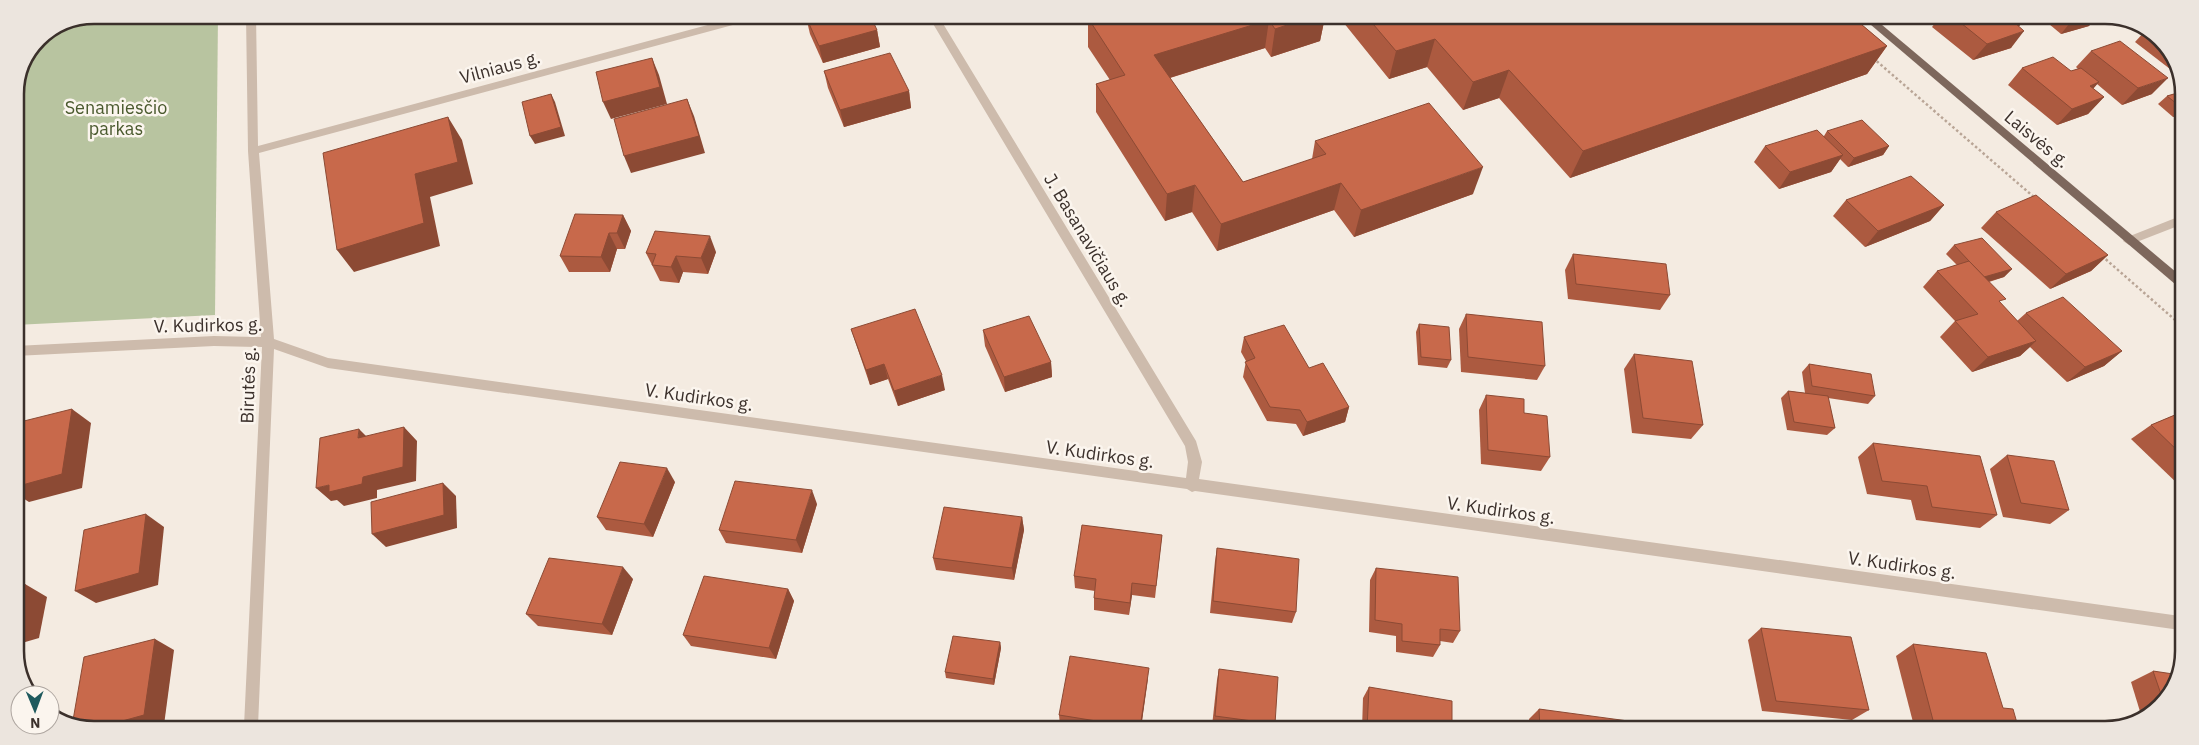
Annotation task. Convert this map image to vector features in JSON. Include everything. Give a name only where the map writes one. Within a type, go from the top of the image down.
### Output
[{"type":"main road","name":"Laisvės g.","points":[[1876,24],[2175,279]]},
{"type":"street","name":"Birutės g.","points":[[251,24],[253,151],[268,342],[251,721]]},
{"type":"street","name":"Vilniaus g.","points":[[253,151],[725,24]]},
{"type":"street","name":"J. Basanavičiaus g.","points":[[938,24],[1191,445],[1195,462],[1192,486]]},
{"type":"street","points":[[2129,240],[2175,222]]},
{"type":"street","name":"V. Kudirkos g.","points":[[24,351],[214,341],[268,342],[328,363],[1192,486],[2175,622]]},
{"type":"path","points":[[1872,57],[2042,204]]},
{"type":"path","points":[[2101,256],[2175,320]]},
{"type":"green space","name":"Senamiesčio parkas","points":[[94,24],[218,24],[215,315],[24,325],[25,80],[29,67],[44,44],[67,29],[80,25]]},
{"type":"building","points":[[809,24],[874,24],[877,30],[819,46]]},
{"type":"building","points":[[1092,24],[1256,24],[1154,55],[1243,182],[1326,154],[1315,141],[1429,103],[1483,167],[1361,210],[1341,183],[1221,224],[1195,185],[1167,194],[1096,84],[1125,75]]},
{"type":"building","points":[[1272,24],[1290,24],[1275,29]]},
{"type":"building","points":[[1373,24],[1861,24],[1887,46],[1583,151],[1509,70],[1473,82],[1435,39],[1396,51]]},
{"type":"building","points":[[1962,24],[2016,24],[2024,31],[1987,44]]},
{"type":"building","points":[[2120,41],[2168,78],[2138,88],[2091,51]]},
{"type":"building","points":[[890,53],[909,91],[840,110],[824,71]]},
{"type":"building","points":[[2053,57],[2071,71],[2081,68],[2099,82],[2090,86],[2104,97],[2072,109],[2022,68]]},
{"type":"building","points":[[652,58],[660,87],[603,102],[596,72]]},
{"type":"building","points":[[551,94],[561,127],[530,136],[522,102]]},
{"type":"building","points":[[2175,94],[2175,102],[2167,96]]},
{"type":"building","points":[[687,99],[699,136],[624,156],[614,119]]},
{"type":"building","points":[[448,117],[458,162],[415,174],[424,223],[337,250],[323,153]]},
{"type":"building","points":[[1862,120],[1889,146],[1854,158],[1827,131]]},
{"type":"building","points":[[1817,130],[1843,155],[1790,172],[1765,146]]},
{"type":"building","points":[[1911,176],[1944,205],[1878,231],[1846,200]]},
{"type":"building","points":[[2036,195],[2108,255],[2066,274],[1996,212]]},
{"type":"building","points":[[575,214],[623,215],[617,233],[609,233],[601,257],[560,256]]},
{"type":"building","points":[[655,231],[710,236],[701,258],[676,256],[671,267],[652,265],[656,254],[646,253]]},
{"type":"building","points":[[1982,238],[2012,269],[1984,277],[1954,245]]},
{"type":"building","points":[[1573,254],[1666,264],[1670,295],[1576,284]]},
{"type":"building","points":[[1969,261],[2006,299],[1999,301],[2036,341],[1988,357],[1955,321],[1978,314],[1937,271]]},
{"type":"building","points":[[2063,297],[2122,351],[2085,367],[2026,313]]},
{"type":"building","points":[[915,309],[942,375],[894,391],[884,364],[866,370],[851,329]]},
{"type":"building","points":[[1466,314],[1542,322],[1545,366],[1468,357]]},
{"type":"building","points":[[1029,316],[1051,362],[1004,377],[983,330]]},
{"type":"building","points":[[1419,324],[1449,327],[1451,360],[1421,357]]},
{"type":"building","points":[[1284,325],[1309,368],[1323,363],[1349,407],[1307,422],[1300,410],[1270,407],[1245,362],[1255,358],[1244,337]]},
{"type":"building","points":[[1634,354],[1692,361],[1703,425],[1643,418]]},
{"type":"building","points":[[1809,364],[1871,374],[1875,396],[1812,386]]},
{"type":"building","points":[[1788,391],[1828,396],[1835,428],[1794,422]]},
{"type":"building","points":[[1486,395],[1524,399],[1524,413],[1547,416],[1550,457],[1488,450]]},
{"type":"building","points":[[72,409],[62,474],[24,485],[24,421]]},
{"type":"building","points":[[2175,415],[2175,448],[2151,425]]},
{"type":"building","points":[[404,427],[403,467],[363,477],[362,484],[329,492],[329,485],[316,488],[320,438],[359,429],[358,438]]},
{"type":"building","points":[[1873,443],[1980,456],[1997,515],[1932,507],[1927,486],[1882,481]]},
{"type":"building","points":[[2007,455],[2054,461],[2069,510],[2021,503]]},
{"type":"building","points":[[620,462],[667,468],[644,524],[597,517]]},
{"type":"building","points":[[735,481],[812,490],[796,540],[719,530]]},
{"type":"building","points":[[443,483],[444,515],[372,534],[371,502]]},
{"type":"building","points":[[944,507],[1022,517],[1012,568],[933,558]]},
{"type":"building","points":[[146,514],[139,573],[75,591],[84,530]]},
{"type":"building","points":[[1082,525],[1162,535],[1156,586],[1132,583],[1130,603],[1094,598],[1096,579],[1074,576]]},
{"type":"building","points":[[1217,548],[1299,559],[1296,612],[1213,601]]},
{"type":"building","points":[[549,558],[623,567],[602,624],[526,614]]},
{"type":"building","points":[[1376,568],[1458,577],[1460,631],[1440,629],[1440,645],[1402,641],[1402,624],[1375,620]]},
{"type":"building","points":[[704,576],[788,589],[769,648],[683,635]]},
{"type":"building","points":[[1761,628],[1851,637],[1869,710],[1776,701]]},
{"type":"building","points":[[953,636],[1000,642],[993,679],[945,672]]},
{"type":"building","points":[[155,639],[144,715],[122,721],[84,721],[73,719],[84,657]]},
{"type":"building","points":[[1913,644],[1986,653],[2003,708],[2013,709],[2016,721],[1933,721]]},
{"type":"building","points":[[1070,656],[1149,668],[1141,721],[1096,721],[1059,715]]},
{"type":"building","points":[[1219,669],[1278,677],[1275,721],[1252,721],[1215,716]]},
{"type":"building","points":[[2153,671],[2172,674],[2161,694]]},
{"type":"building","points":[[1369,687],[1452,701],[1452,721],[1367,721]]},
{"type":"building","points":[[1539,709],[1628,721],[1540,721]]}]
